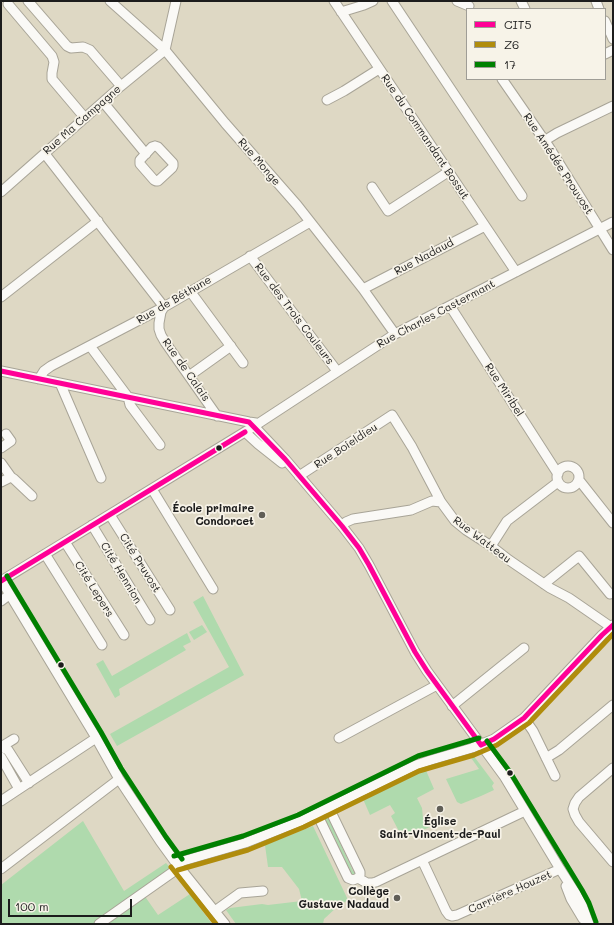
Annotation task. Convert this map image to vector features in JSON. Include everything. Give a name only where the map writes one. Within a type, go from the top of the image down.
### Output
[{"type":"street","points":[[28,1],[67,46],[74,48],[83,47],[90,50],[121,86]]},
{"type":"street","name":"Rue Monge","points":[[110,1],[165,50],[225,123],[297,205],[363,289],[395,334]]},
{"type":"street","points":[[165,50],[176,1]]},
{"type":"street","name":"Rue du Commandant Bossut","points":[[334,1],[516,272]]},
{"type":"street","points":[[341,12],[373,1]]},
{"type":"street","points":[[392,1],[522,196]]},
{"type":"street","points":[[457,1],[469,5]]},
{"type":"street","points":[[6,5],[52,56],[54,62],[52,79],[85,118]]},
{"type":"street","points":[[606,23],[613,39]]},
{"type":"street","name":"Rue Ma Campagne","points":[[1,192],[121,86],[165,50]]},
{"type":"street","points":[[327,100],[379,69]]},
{"type":"street","name":"Rue Amédée Prouvost","points":[[503,80],[544,141],[613,250]]},
{"type":"street","points":[[103,102],[146,154]]},
{"type":"street","points":[[544,141],[557,133],[613,106]]},
{"type":"street","points":[[45,154],[164,307],[161,312],[159,323]]},
{"type":"street","points":[[372,187],[388,211],[448,172]]},
{"type":"street","points":[[1,296],[98,221]]},
{"type":"street","name":"Rue de Béthune","points":[[39,379],[44,371],[51,366],[164,307],[310,222]]},
{"type":"street","name":"Rue Charles Castermant","points":[[252,424],[264,420],[395,334],[613,222]]},
{"type":"street","name":"Rue Nadaud","points":[[363,289],[485,226]]},
{"type":"street","name":"Rue des Trois Couleurs","points":[[250,256],[338,371]]},
{"type":"street","points":[[190,291],[244,363]]},
{"type":"street","name":"Rue Miribel","points":[[450,306],[558,478]]},
{"type":"street","points":[[147,316],[154,318],[159,323]]},
{"type":"street","name":"Rue de Calais","points":[[159,323],[159,329],[165,342],[217,416]]},
{"type":"street","points":[[90,346],[128,397],[130,405],[160,445]]},
{"type":"street","points":[[189,376],[231,346]]},
{"type":"street","points":[[1,371],[252,424],[285,459],[342,526],[365,558],[415,652],[452,706],[504,776],[576,894],[589,924]]},
{"type":"street","points":[[60,383],[101,478]]},
{"type":"street","name":"Rue Boieldieu","points":[[299,476],[392,415]]},
{"type":"street","name":"Rue Watteau","points":[[392,415],[412,447],[441,502],[455,521],[544,584],[569,598],[612,626]]},
{"type":"street","points":[[230,441],[239,433],[241,428],[239,423],[234,419]]},
{"type":"street","points":[[225,924],[160,841],[119,779],[96,738],[1,581],[245,432],[252,424]]},
{"type":"street","points":[[245,432],[299,476]]},
{"type":"street","points":[[1,448],[11,441],[6,434]]},
{"type":"street","points":[[1,463],[11,477],[32,496]]},
{"type":"street","points":[[491,546],[507,521],[558,478],[560,470],[564,467],[571,466],[576,469],[579,480],[613,523]]},
{"type":"street","points":[[1,482],[11,477]]},
{"type":"street","points":[[558,478],[563,486],[568,488],[573,486],[579,480]]},
{"type":"street","points":[[152,489],[213,589]]},
{"type":"street","points":[[342,526],[346,522],[353,519],[411,510],[432,501],[441,502]]},
{"type":"street","name":"Cité Pruvost","points":[[110,515],[170,610]]},
{"type":"street","name":"Cité Hennion","points":[[92,525],[150,620]]},
{"type":"street","name":"Cité Lepers","points":[[65,542],[124,635]]},
{"type":"street","points":[[45,554],[102,645]]},
{"type":"street","points":[[544,584],[578,556],[610,594]]},
{"type":"street","points":[[1,601],[9,595]]},
{"type":"street","points":[[98,924],[178,865],[245,843],[301,821],[416,765],[468,750],[489,742],[524,718],[612,626]]},
{"type":"street","points":[[452,706],[524,648]]},
{"type":"street","points":[[339,738],[437,685]]},
{"type":"street","points":[[546,758],[559,750],[613,705]]},
{"type":"street","points":[[524,718],[534,731],[555,776]]},
{"type":"street","points":[[1,801],[96,738]]},
{"type":"street","points":[[1,747],[14,739]]},
{"type":"street","points":[[1,747],[8,750],[29,783]]},
{"type":"street","points":[[1,757],[19,789]]},
{"type":"street","points":[[613,768],[579,797],[575,803],[574,809],[575,815],[579,822],[613,862]]},
{"type":"street","points":[[1,869],[119,779]]},
{"type":"street","points":[[329,808],[360,872],[358,878]]},
{"type":"street","points":[[317,814],[348,878],[353,880],[358,878],[367,883],[372,883],[525,811]]},
{"type":"street","name":"Carrière Houzet","points":[[422,860],[446,911],[452,916],[560,869]]},
{"type":"street","points":[[560,869],[571,899],[586,924]]},
{"type":"street","points":[[215,911],[240,893],[263,891]]},
{"type":"green space","points":[[203,596],[244,675],[117,746],[110,734],[229,667],[193,602]]},
{"type":"green space","points":[[202,625],[207,632],[194,640],[189,632]]},
{"type":"green space","points":[[187,633],[191,642],[183,646],[186,650],[119,689],[120,695],[115,698],[96,664],[103,660],[112,676]]},
{"type":"green space","points":[[469,755],[473,755],[494,783],[492,786],[494,790],[461,804],[457,802],[446,779],[479,769]]},
{"type":"green space","points":[[425,768],[434,789],[417,798],[422,808],[423,818],[427,819],[432,826],[403,839],[391,816],[395,813],[390,805],[370,815],[363,799]]},
{"type":"green space","points":[[330,816],[330,821],[353,871],[357,873],[355,876],[350,875],[351,873],[328,824],[323,820]]},
{"type":"green space","points":[[83,821],[124,891],[166,863],[175,873],[144,895],[158,915],[190,894],[212,924],[1,924],[1,885]]},
{"type":"green space","points":[[313,826],[348,900],[337,907],[324,919],[323,924],[236,924],[226,910],[230,908],[262,904],[268,905],[302,901],[299,889],[282,867],[268,867],[265,845]]},
{"type":"transit line","name":"CIT5","points":[[1,371],[249,422],[285,459],[359,548],[415,652],[427,671],[481,745]]},
{"type":"transit line","name":"CIT5","points":[[1,581],[245,432]]},
{"type":"transit line","name":"17","points":[[7,576],[121,768],[182,859]]},
{"type":"transit line","name":"CIT5","points":[[481,745],[494,739],[524,718],[613,625]]},
{"type":"transit line","name":"Z6","points":[[178,870],[248,850],[304,827],[419,771],[474,755],[497,745],[529,723],[613,634]]},
{"type":"transit line","name":"17","points":[[174,856],[243,836],[298,815],[418,756],[479,738]]},
{"type":"transit line","name":"17","points":[[487,741],[510,772],[582,890],[589,903],[596,922]]},
{"type":"transit line","name":"Z6","points":[[171,867],[216,924]]},
{"type":"place","name":"École primaire Condorcet","points":[[262,515]]},
{"type":"place","name":"Église Saint-Vincent-de-Paul","points":[[440,809]]},
{"type":"place","name":"Collège Gustave Nadaud","points":[[397,898]]}]
